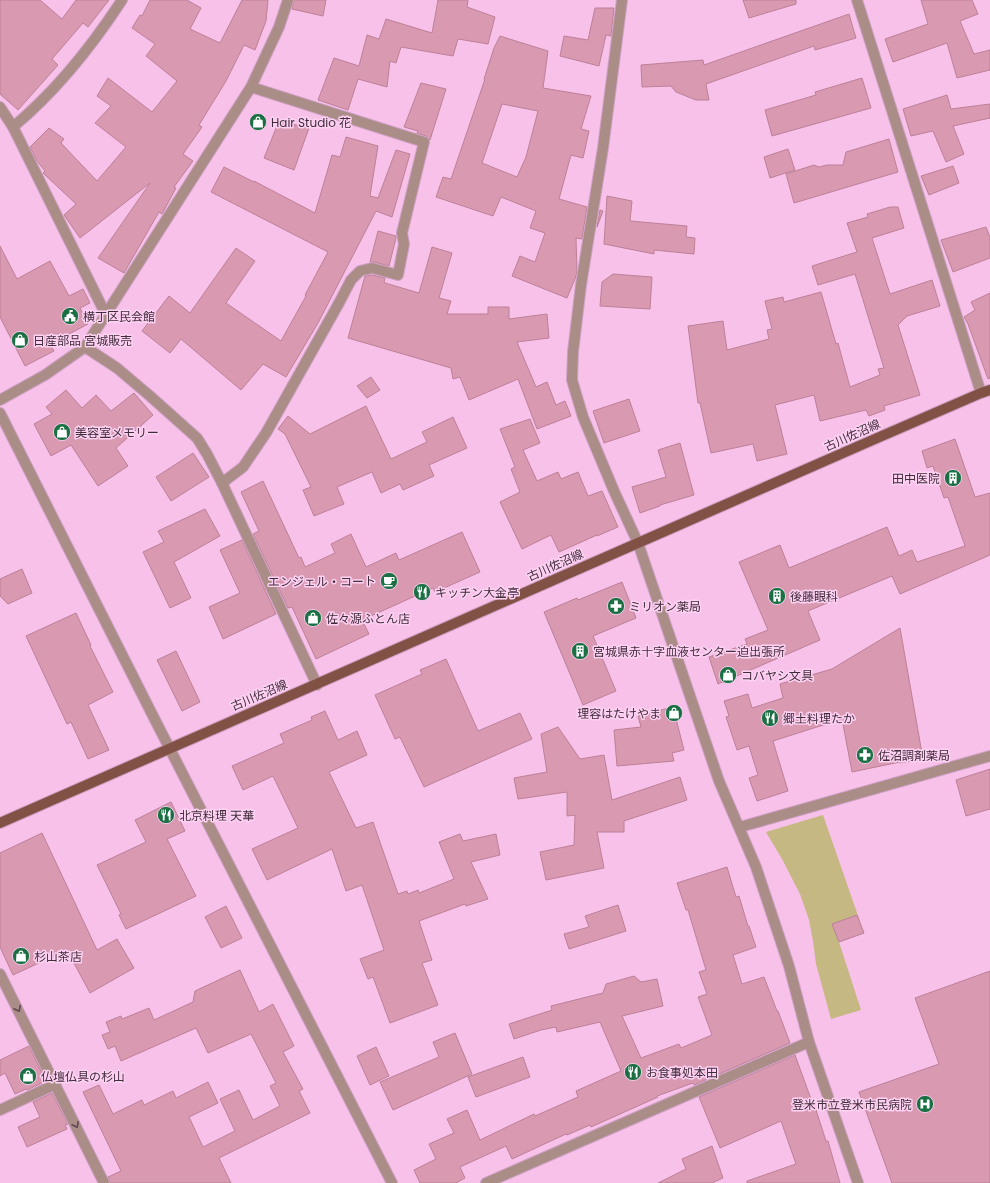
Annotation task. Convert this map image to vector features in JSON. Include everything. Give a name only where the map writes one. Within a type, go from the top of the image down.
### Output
[{"type":"main road","name":"古川佐沼線","points":[[0,823],[986,392]]},
{"type":"street","points":[[13,127],[42,101],[72,68],[122,0]]},
{"type":"street","points":[[0,400],[45,375],[85,347],[105,313],[251,87],[280,27],[288,0]]},
{"type":"street","points":[[622,0],[604,148],[581,285],[573,352],[572,380],[582,417],[638,544],[719,781],[756,866],[789,966],[810,1042],[858,1183]]},
{"type":"street","points":[[857,0],[986,392]]},
{"type":"street","points":[[222,483],[243,467],[266,433],[340,303],[351,280],[360,271],[372,268],[398,275],[404,244],[402,233],[424,142],[251,87]]},
{"type":"street","points":[[0,107],[13,127],[105,313]]},
{"type":"street","points":[[85,347],[117,368],[197,438],[222,483],[317,684]]},
{"type":"street","points":[[0,413],[392,1183]]},
{"type":"street","points":[[740,827],[990,756]]},
{"type":"street","points":[[0,974],[104,1183]]},
{"type":"street","points":[[486,1183],[810,1042]]},
{"type":"street","points":[[0,1110],[56,1084]]},
{"type":"shaded area","points":[[823,815],[864,933],[839,942],[861,1010],[831,1019],[816,964],[809,920],[800,894],[766,832]]},
{"type":"building","points":[[0,0],[40,0],[62,19],[76,0],[109,0],[88,27],[83,23],[52,59],[58,65],[18,110],[0,94]]},
{"type":"building","points":[[150,0],[187,0],[201,8],[190,29],[220,43],[242,0],[268,0],[266,21],[255,50],[244,45],[226,81],[199,125],[202,127],[183,154],[193,161],[174,187],[176,188],[162,214],[159,212],[124,273],[98,258],[150,183],[80,238],[64,215],[76,204],[43,173],[45,171],[37,161],[30,147],[49,128],[64,139],[61,143],[97,181],[126,147],[95,123],[111,106],[97,96],[108,78],[152,112],[177,81],[146,56],[155,44],[132,28],[140,15],[142,16]]},
{"type":"building","points":[[294,0],[326,0],[323,16],[292,9]]},
{"type":"building","points":[[438,0],[468,0],[467,7],[495,17],[488,44],[458,39],[453,56],[401,47],[396,63],[390,61],[387,87],[358,79],[348,110],[318,100],[334,58],[359,66],[367,35],[379,39],[386,19],[432,33]]},
{"type":"building","points":[[743,0],[796,0],[796,4],[749,18]]},
{"type":"building","points":[[921,0],[972,0],[978,14],[960,21],[974,54],[990,50],[990,70],[957,78],[947,43],[893,62],[885,39],[928,24]]},
{"type":"building","points":[[595,8],[614,8],[611,36],[606,35],[599,66],[560,56],[564,36],[588,40]]},
{"type":"building","points":[[849,14],[856,38],[815,50],[814,46],[706,84],[709,100],[696,100],[676,92],[671,86],[642,87],[641,65],[703,60],[704,65]]},
{"type":"building","points":[[500,36],[548,51],[543,88],[591,96],[581,129],[589,131],[583,158],[571,155],[559,199],[587,207],[582,239],[576,238],[577,272],[567,298],[512,276],[520,256],[535,262],[545,233],[530,228],[536,211],[501,197],[493,216],[436,197],[443,177],[451,179],[494,48]],"holes":[[[502,104],[538,111],[526,157],[517,177],[482,163]]]},
{"type":"building","points":[[862,78],[871,108],[772,136],[765,110],[816,95],[815,92]]},
{"type":"building","points":[[421,83],[446,89],[430,140],[426,136],[417,133],[418,131],[404,127]]},
{"type":"building","points":[[947,95],[951,109],[990,104],[990,118],[953,126],[964,154],[946,162],[933,131],[911,136],[903,109]]},
{"type":"building","points":[[279,121],[309,128],[294,170],[264,158]]},
{"type":"building","points":[[346,137],[378,146],[370,196],[378,198],[396,150],[410,154],[392,217],[376,211],[318,323],[286,377],[263,364],[241,390],[181,339],[170,353],[142,331],[169,296],[190,313],[236,248],[255,261],[226,303],[281,341],[328,252],[211,192],[224,167],[315,213],[332,155],[340,157]]},
{"type":"building","points":[[889,139],[898,172],[794,203],[786,174],[814,165],[819,167],[827,165],[843,165],[846,152]]},
{"type":"building","points":[[788,149],[795,170],[770,178],[764,157]]},
{"type":"building","points":[[953,166],[959,183],[929,195],[921,176]]},
{"type":"building","points":[[607,196],[632,201],[630,221],[687,226],[686,237],[695,238],[694,254],[654,250],[654,254],[604,244]]},
{"type":"building","points":[[890,207],[898,207],[904,228],[872,238],[890,294],[932,280],[940,306],[907,316],[898,325],[920,395],[884,406],[885,410],[869,416],[866,410],[820,421],[814,395],[775,405],[787,454],[757,461],[753,444],[711,453],[700,403],[698,403],[688,326],[723,321],[727,350],[769,339],[767,330],[772,329],[765,301],[783,297],[784,302],[821,292],[836,344],[838,343],[850,387],[880,375],[878,369],[884,368],[855,274],[818,285],[812,266],[857,252],[847,223],[868,217],[867,214]]},
{"type":"building","points":[[600,210],[603,211],[597,227]]},
{"type":"building","points":[[986,227],[990,237],[990,258],[953,272],[941,240]]},
{"type":"building","points":[[378,231],[396,236],[389,266],[370,262]]},
{"type":"building","points":[[0,246],[17,279],[50,261],[69,296],[83,289],[90,303],[80,308],[88,324],[50,344],[54,351],[25,366],[0,317]]},
{"type":"building","points":[[432,247],[452,253],[439,298],[451,301],[447,314],[488,314],[488,307],[509,307],[509,319],[547,314],[549,338],[517,342],[536,387],[547,382],[556,405],[565,401],[571,416],[537,429],[518,379],[469,400],[460,377],[453,379],[451,368],[348,338],[365,276],[372,275],[385,278],[385,283],[419,293]]},
{"type":"building","points":[[613,274],[652,277],[650,309],[600,306],[602,282]]},
{"type":"building","points":[[990,293],[990,378],[988,379],[968,324],[964,317],[975,310],[971,302]]},
{"type":"building","points":[[371,377],[380,390],[367,398],[357,386]]},
{"type":"building","points":[[66,390],[82,408],[96,395],[111,411],[134,393],[153,415],[116,448],[128,466],[98,486],[71,445],[51,456],[34,424],[52,414],[46,407]]},
{"type":"building","points":[[629,399],[640,431],[604,443],[593,411]]},
{"type":"building","points":[[366,406],[391,459],[427,442],[422,432],[453,417],[467,448],[429,465],[434,476],[403,490],[400,484],[381,493],[372,472],[337,487],[344,504],[314,516],[303,490],[311,487],[285,434],[278,429],[288,416],[310,434]]},
{"type":"building","points":[[530,419],[540,443],[523,450],[537,481],[558,472],[561,479],[578,472],[588,496],[602,491],[618,527],[559,552],[551,535],[522,549],[500,502],[520,492],[511,469],[515,467],[500,429]]},
{"type":"building","points":[[955,439],[975,497],[990,493],[990,555],[900,594],[892,576],[808,611],[820,640],[718,684],[709,657],[747,644],[745,639],[768,630],[739,562],[780,545],[789,568],[887,527],[899,556],[912,550],[917,562],[965,546],[948,497],[944,498],[933,466],[927,468],[922,451]]},
{"type":"building","points":[[680,443],[694,495],[660,505],[640,513],[632,487],[666,477],[658,450]]},
{"type":"building","points":[[193,453],[209,477],[171,501],[156,477]]},
{"type":"building","points":[[263,481],[299,558],[301,557],[305,567],[335,553],[331,544],[351,534],[366,567],[396,553],[399,560],[462,532],[480,572],[435,592],[433,588],[362,620],[369,634],[316,659],[292,607],[288,608],[253,534],[259,531],[241,492]]},
{"type":"building","points":[[205,509],[220,536],[174,562],[191,598],[170,608],[143,552],[164,542],[158,531]]},
{"type":"building","points":[[242,540],[276,614],[223,639],[209,607],[240,593],[220,550]]},
{"type":"building","points":[[22,569],[32,593],[8,604],[0,596],[0,579]]},
{"type":"building","name":"宮城県赤十字血液センター迫出張所","points":[[622,582],[636,618],[593,636],[616,691],[583,705],[544,612],[577,598],[578,600]]},
{"type":"building","points":[[76,613],[91,645],[90,646],[113,692],[88,705],[109,750],[88,759],[71,722],[67,724],[26,636]]},
{"type":"building","points":[[900,628],[923,759],[852,772],[842,719],[773,741],[788,791],[757,801],[749,778],[758,775],[749,746],[737,750],[726,717],[729,716],[724,701],[748,694],[752,708],[783,698],[780,684],[832,669]]},
{"type":"building","points":[[176,651],[200,702],[182,711],[157,660]]},
{"type":"building","points":[[446,659],[478,731],[520,713],[532,739],[424,787],[400,737],[395,739],[375,695],[422,674],[420,670]]},
{"type":"building","points":[[673,707],[684,750],[672,753],[674,761],[617,766],[614,730],[641,727],[638,716]]},
{"type":"building","points":[[325,711],[338,740],[357,731],[367,755],[329,772],[356,828],[373,822],[398,894],[407,891],[408,894],[418,890],[419,893],[454,879],[439,842],[460,834],[463,841],[496,834],[500,855],[471,862],[488,899],[466,906],[465,904],[419,921],[432,960],[422,963],[438,1005],[390,1023],[373,977],[368,979],[360,959],[384,950],[362,885],[346,891],[332,849],[267,880],[252,849],[298,828],[273,776],[243,790],[232,766],[284,743],[280,734],[312,720],[311,717]]},
{"type":"building","points":[[558,727],[580,759],[604,755],[612,800],[680,777],[687,800],[624,821],[624,832],[597,832],[604,868],[546,880],[540,852],[574,845],[575,815],[567,816],[567,792],[518,799],[514,778],[547,772],[541,734]]},
{"type":"building","points":[[990,769],[990,809],[966,816],[956,780]]},
{"type":"building","points":[[171,802],[185,831],[167,839],[196,896],[126,929],[119,915],[121,914],[97,865],[146,842],[135,820]]},
{"type":"building","points":[[42,833],[97,950],[117,939],[134,968],[90,993],[67,950],[13,975],[0,947],[0,853]]},
{"type":"building","points":[[727,867],[736,897],[739,896],[756,947],[733,955],[742,984],[764,977],[790,1043],[694,1085],[693,1083],[657,1096],[658,1097],[591,1127],[590,1125],[567,1135],[566,1134],[512,1159],[506,1146],[460,1167],[465,1178],[456,1183],[420,1183],[414,1170],[436,1159],[429,1144],[454,1133],[447,1119],[467,1110],[480,1140],[534,1114],[535,1116],[578,1097],[576,1091],[621,1071],[600,1022],[557,1032],[556,1027],[541,1030],[514,1039],[509,1024],[552,1010],[551,1006],[603,993],[606,984],[634,976],[641,982],[657,979],[663,1006],[622,1016],[641,1058],[679,1044],[681,1048],[712,1035],[698,997],[707,994],[699,972],[706,970],[688,910],[686,910],[677,883]]},
{"type":"building","points":[[618,905],[626,931],[569,949],[564,934],[589,927],[585,916]]},
{"type":"building","points":[[226,906],[242,938],[221,948],[205,917]]},
{"type":"building","points":[[857,915],[864,933],[839,942],[832,924]]},
{"type":"building","points":[[240,970],[259,1012],[273,1004],[294,1046],[283,1052],[303,1089],[299,1091],[310,1113],[219,1158],[231,1183],[110,1183],[108,1177],[121,1171],[83,1092],[99,1085],[113,1114],[142,1100],[144,1105],[173,1091],[176,1098],[208,1082],[218,1103],[189,1117],[203,1147],[235,1131],[220,1099],[239,1090],[253,1120],[280,1106],[270,1086],[276,1083],[251,1034],[208,1053],[196,1028],[121,1061],[115,1046],[108,1049],[102,1035],[110,1032],[106,1022],[121,1016],[122,1019],[149,1008],[154,1020],[193,1002],[195,991]]},
{"type":"building","name":"登米市立登米市民病院","points":[[990,971],[990,1183],[892,1183],[859,1092],[939,1064],[915,998]]},
{"type":"building","points":[[455,1033],[472,1074],[393,1110],[380,1082],[439,1057],[433,1042]]},
{"type":"building","points":[[29,1046],[46,1081],[15,1094],[5,1073],[0,1076],[0,1060]]},
{"type":"building","points":[[376,1047],[389,1076],[370,1085],[357,1056]]},
{"type":"building","points":[[795,1055],[826,1141],[828,1141],[840,1183],[747,1183],[747,1181],[796,1164],[781,1121],[720,1148],[699,1097]]},
{"type":"building","points":[[523,1057],[530,1077],[476,1097],[468,1077]]},
{"type":"building","points":[[52,1093],[68,1124],[65,1125],[67,1129],[27,1147],[18,1127],[40,1117],[33,1102]]},
{"type":"building","points":[[712,1146],[723,1178],[712,1183],[658,1183],[686,1169],[682,1159]]},
{"type":"place","name":"Hair Studio 花","points":[[258,122]]},
{"type":"place","name":"横丁区民会館","points":[[70,316]]},
{"type":"place","name":"日産部品 宮城販売","points":[[20,340]]},
{"type":"place","name":"美容室メモリー","points":[[62,432]]},
{"type":"place","name":"田中医院","points":[[953,478]]},
{"type":"place","name":"エンジェル・コート","points":[[389,581]]},
{"type":"place","name":"キッチン大金亭","points":[[422,592]]},
{"type":"place","name":"後藤眼科","points":[[777,596]]},
{"type":"place","name":"ミリオン薬局","points":[[616,606]]},
{"type":"place","name":"佐々源ふとん店","points":[[313,618]]},
{"type":"place","name":"宮城県赤十字血液センター迫出張所","points":[[580,651]]},
{"type":"place","name":"コバヤシ文具","points":[[728,675]]},
{"type":"place","name":"理容はたけやま","points":[[674,713]]},
{"type":"place","name":"郷土料理たか","points":[[770,718]]},
{"type":"place","name":"佐沼調剤薬局","points":[[865,755]]},
{"type":"place","name":"北京料理 天華","points":[[166,815]]},
{"type":"place","name":"杉山茶店","points":[[21,956]]},
{"type":"place","name":"お食事処本田","points":[[633,1072]]},
{"type":"place","name":"仏壇仏具の杉山","points":[[28,1076]]},
{"type":"place","name":"登米市立登米市民病院","points":[[925,1104]]}]
